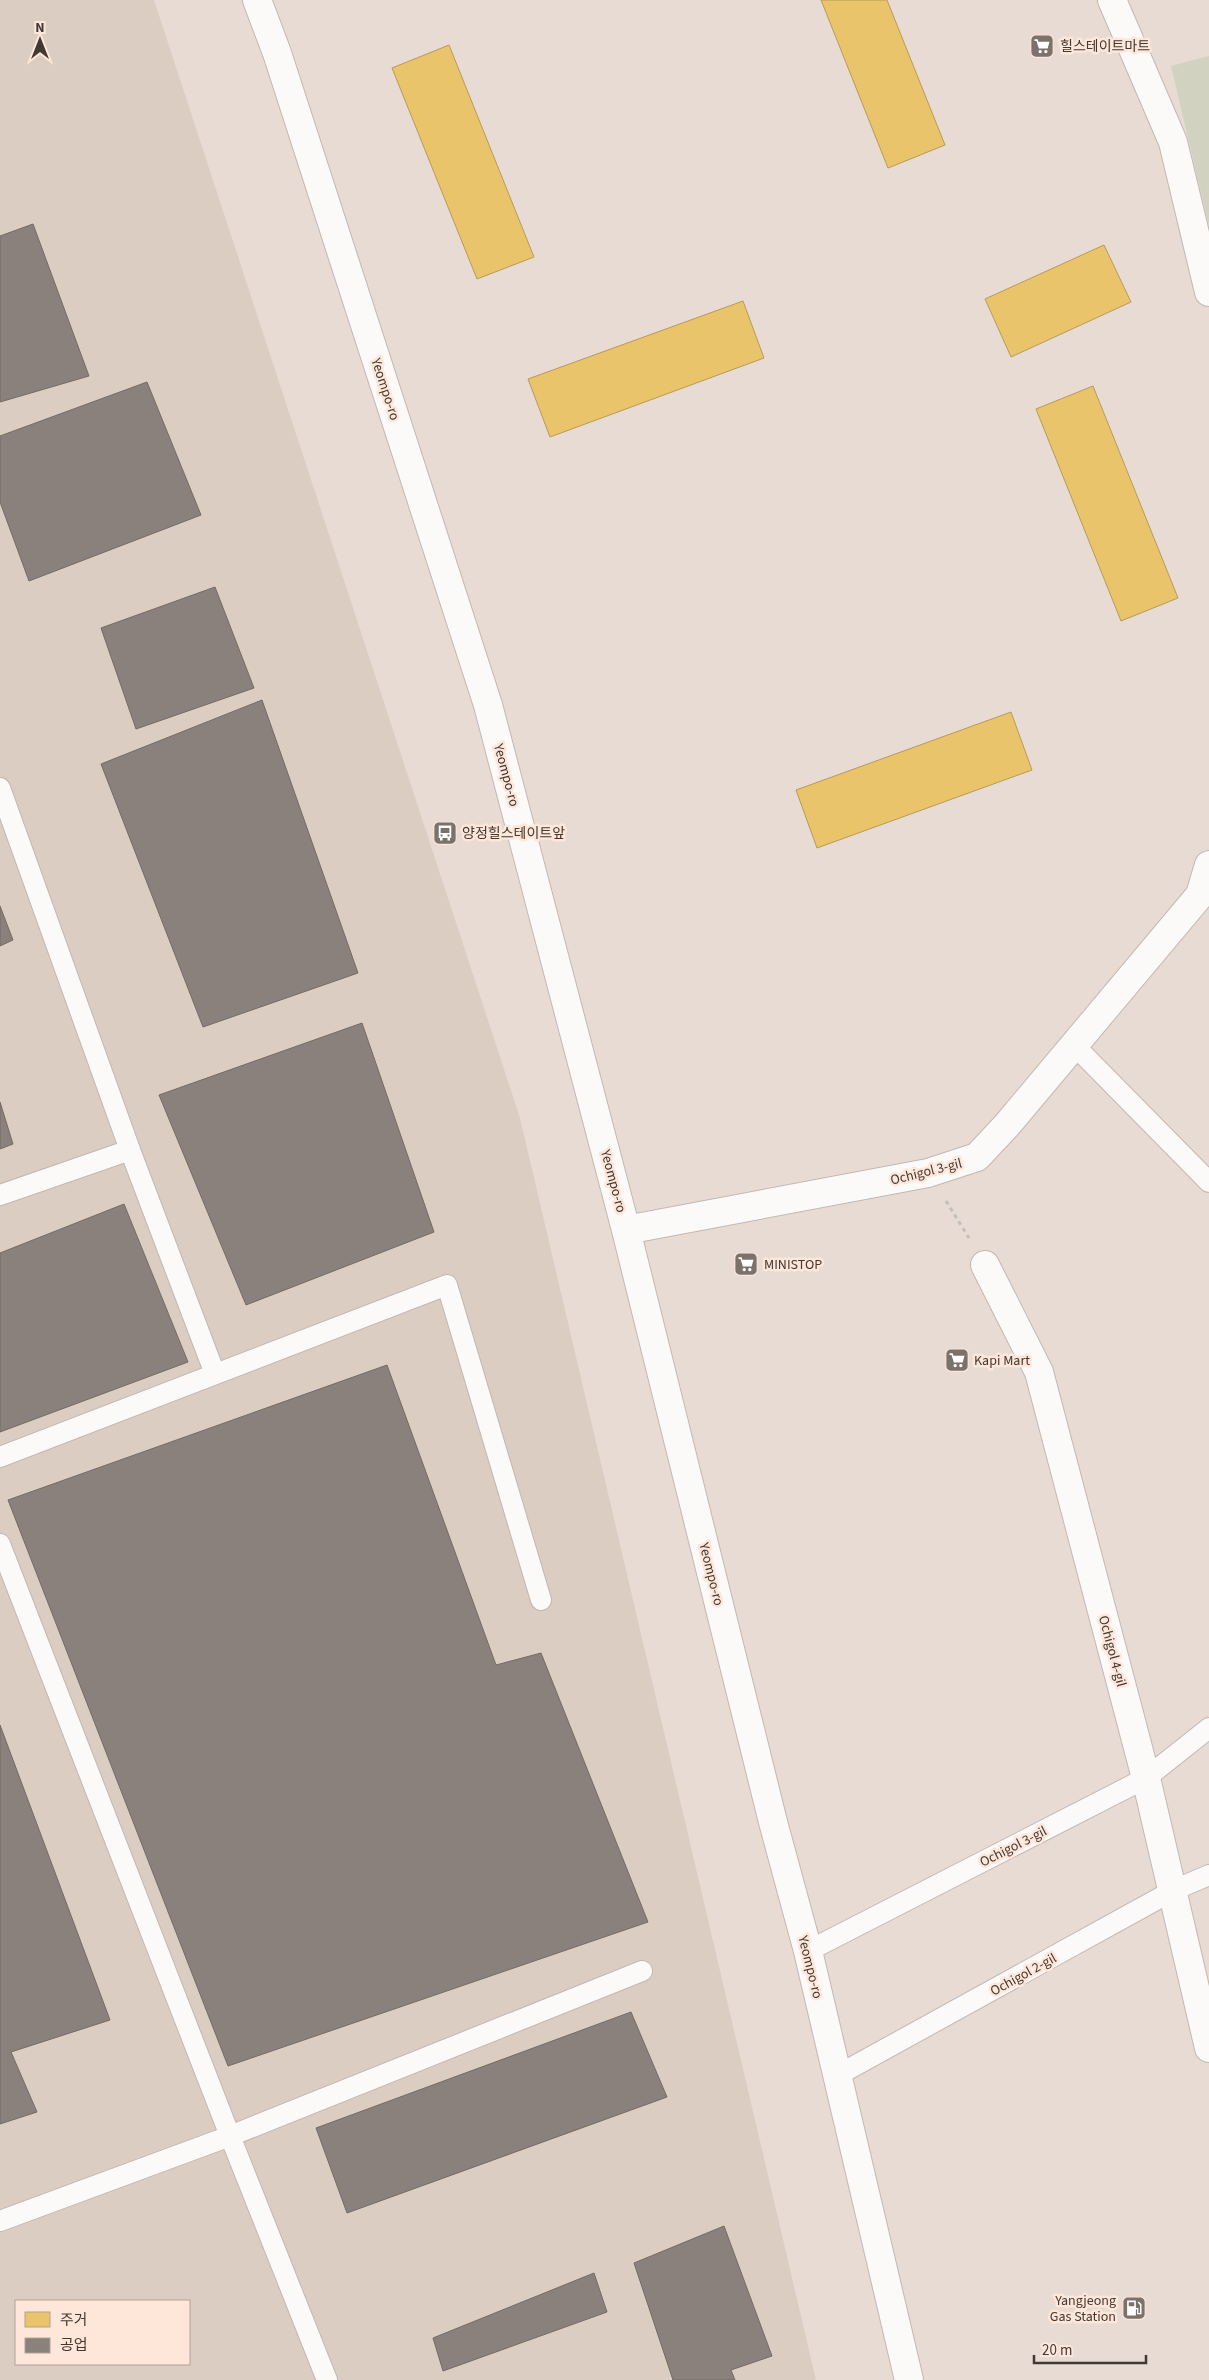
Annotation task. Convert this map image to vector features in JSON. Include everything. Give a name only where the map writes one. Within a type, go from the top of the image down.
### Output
[{"type":"main road","name":"Yeompo-ro","points":[[257,0],[277,53],[488,705],[626,1230],[773,1822],[808,1951],[909,2380]]},
{"type":"main road","points":[[1112,0],[1173,142],[1209,292]]},
{"type":"main road","name":"Ochigol 3-gil","points":[[626,1230],[928,1173],[977,1157],[1007,1125],[1200,894],[1209,865]]},
{"type":"main road","name":"Ochigol 4-gil","points":[[985,1265],[1039,1372],[1146,1778],[1174,1890],[1209,2048]]},
{"type":"lane","points":[[0,788],[130,1150],[215,1374]]},
{"type":"lane","points":[[1073,1044],[1209,1182]]},
{"type":"lane","points":[[0,1195],[130,1150]]},
{"type":"lane","points":[[0,1457],[447,1285],[541,1600]]},
{"type":"lane","points":[[0,1544],[327,2380]]},
{"type":"lane","name":"Ochigol 3-gil","points":[[808,1951],[1146,1778],[1209,1728]]},
{"type":"lane","name":"Ochigol 2-gil","points":[[838,2076],[1174,1890],[1209,1875]]},
{"type":"lane","points":[[0,2221],[230,2136],[642,1971]]},
{"type":"path","points":[[928,1173],[985,1265]]},
{"type":"shaded area","points":[[0,0],[154,0],[520,1118],[816,2380],[0,2380]]},
{"type":"green space","points":[[1209,56],[1209,226],[1171,66]]},
{"type":"building: 주거","points":[[821,0],[887,0],[945,145],[888,168]]},
{"type":"building: 주거","points":[[449,45],[534,257],[477,279],[392,68]]},
{"type":"building: 주거","points":[[1104,245],[1131,302],[1011,357],[985,299]]},
{"type":"building: 주거","points":[[743,301],[764,358],[550,437],[528,379]]},
{"type":"building: 주거","points":[[1093,386],[1178,598],[1121,621],[1036,409]]},
{"type":"building: 주거","points":[[1011,712],[1032,770],[817,848],[796,790]]},
{"type":"building: 공업","points":[[33,224],[89,376],[0,402],[0,236]]},
{"type":"building: 공업","points":[[147,382],[201,515],[29,581],[0,502],[0,436]]},
{"type":"building: 공업","points":[[215,587],[254,688],[136,729],[101,628]]},
{"type":"building: 공업","points":[[262,700],[358,973],[203,1027],[101,764]]},
{"type":"building: 공업","points":[[0,906],[13,940],[0,946]]},
{"type":"building: 공업","points":[[362,1023],[434,1232],[246,1305],[159,1095]]},
{"type":"building: 공업","points":[[0,1102],[13,1144],[0,1149]]},
{"type":"building: 공업","points":[[124,1204],[188,1362],[0,1432],[0,1253]]},
{"type":"building: 공업","points":[[387,1365],[496,1665],[541,1653],[648,1922],[228,2066],[8,1500]]},
{"type":"building: 공업","points":[[0,1725],[110,2020],[11,2052],[37,2112],[0,2124]]},
{"type":"building: 공업","points":[[631,2012],[667,2097],[347,2213],[316,2128]]},
{"type":"building: 공업","points":[[724,2226],[772,2356],[731,2370],[735,2380],[673,2380],[634,2263]]},
{"type":"building: 공업","points":[[594,2273],[607,2312],[443,2371],[433,2338]]},
{"type":"place","name":"힐스테이트마트","points":[[1042,46]]},
{"type":"place","name":"양정힐스테이트앞","points":[[445,833]]},
{"type":"place","name":"MINISTOP","points":[[746,1264]]},
{"type":"place","name":"Kapi Mart","points":[[957,1360]]},
{"type":"place","name":"Yangjeong Gas Station","points":[[1134,2308]]}]
